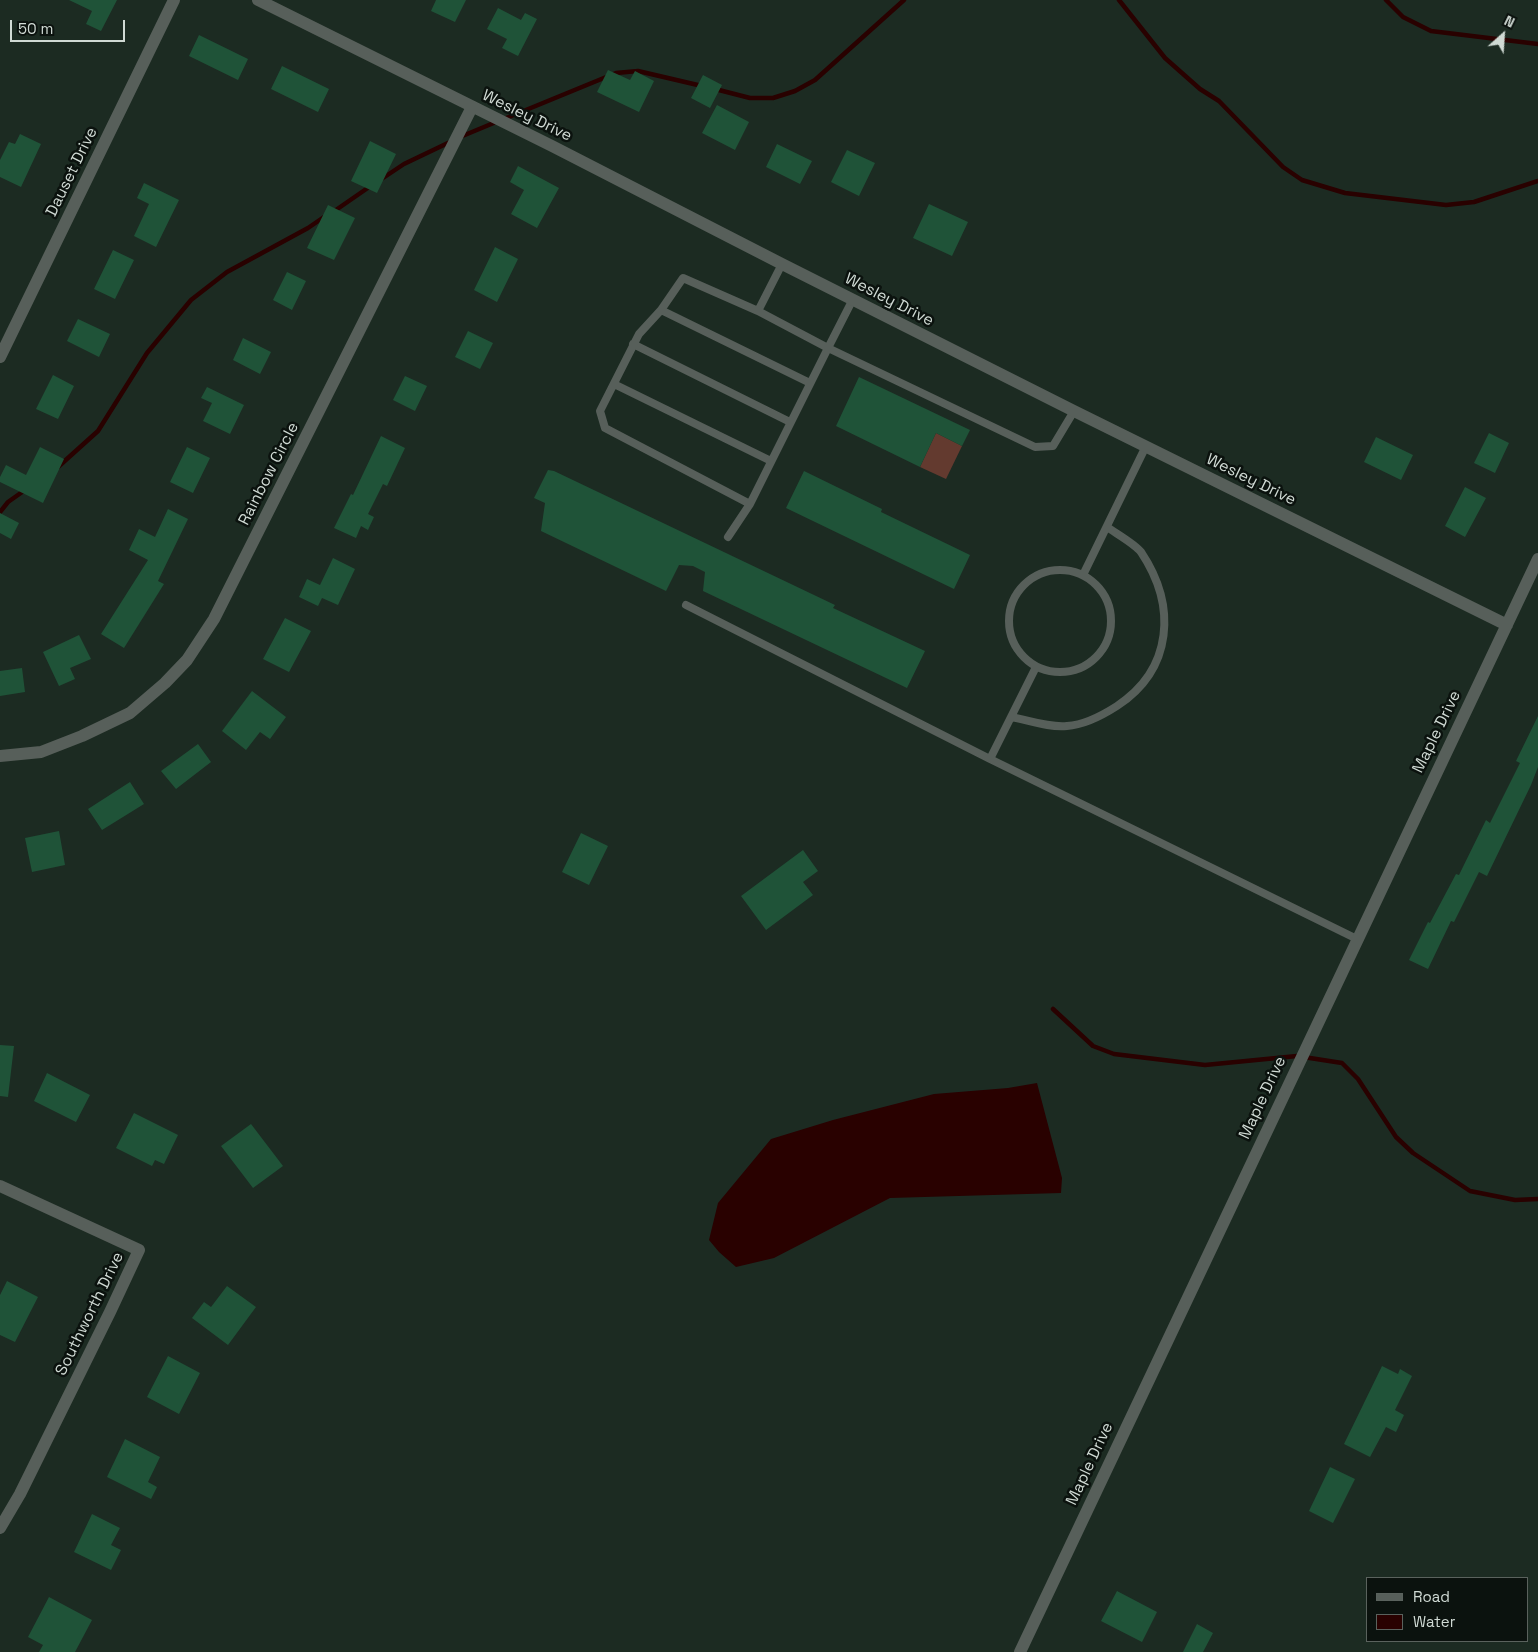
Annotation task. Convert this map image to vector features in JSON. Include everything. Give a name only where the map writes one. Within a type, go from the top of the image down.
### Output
[{"type":"street","name":"Dauset Drive","points":[[0,357],[174,0]]},
{"type":"street","name":"Wesley Drive","points":[[258,0],[552,146],[1074,411],[1507,624]]},
{"type":"street","name":"Rainbow Circle","points":[[0,756],[41,752],[82,736],[130,713],[165,683],[187,660],[214,619],[472,107]]},
{"type":"street","name":"Maple Drive","points":[[1020,1652],[1538,559]]},
{"type":"street","name":"Southworth Drive","points":[[0,1186],[139,1250],[20,1494],[0,1528]]},
{"type":"lane","points":[[758,311],[782,264]]},
{"type":"lane","points":[[750,504],[605,428],[600,411],[639,334],[661,310],[683,278],[758,311],[828,348],[1035,447],[1054,446],[1074,411]]},
{"type":"lane","points":[[728,537],[750,504],[770,461],[853,300]]},
{"type":"lane","points":[[661,310],[810,383]]},
{"type":"lane","points":[[634,344],[790,422]]},
{"type":"lane","points":[[614,384],[770,461]]},
{"type":"lane","points":[[1083,575],[1146,446]]},
{"type":"lane","points":[[1011,717],[1068,726],[1102,716],[1127,700],[1147,679],[1160,653],[1165,629],[1162,602],[1153,574],[1140,550],[1108,527]]},
{"type":"lane","points":[[1066,570],[1083,575],[1096,584],[1106,598],[1111,613],[1111,629],[1106,645],[1096,658],[1083,667],[1068,672],[1051,672],[1036,667],[1022,656],[1012,641],[1008,623],[1010,606],[1018,590],[1032,578],[1048,571],[1066,570]]},
{"type":"lane","points":[[686,605],[990,759],[1357,939]]},
{"type":"lane","points":[[990,759],[1036,667]]},
{"type":"shaded area","points":[[936,433],[962,446],[946,479],[920,467]]},
{"type":"water","points":[[1037,1083],[1062,1178],[1061,1193],[890,1198],[774,1258],[736,1267],[709,1240],[718,1203],[771,1139],[833,1120],[934,1094],[1008,1088]]},
{"type":"building","points":[[69,0],[117,0],[101,31],[86,24],[92,11]]},
{"type":"building","points":[[436,0],[466,0],[455,22],[431,11]]},
{"type":"building","points":[[498,8],[521,20],[525,13],[537,19],[518,56],[502,48],[507,39],[487,29]]},
{"type":"building","points":[[199,35],[248,59],[238,80],[189,56]]},
{"type":"building","points":[[282,66],[329,89],[318,112],[271,89]]},
{"type":"building","points":[[608,70],[630,80],[635,71],[654,81],[639,112],[597,92]]},
{"type":"building","points":[[703,75],[722,85],[710,108],[691,98]]},
{"type":"building","points":[[717,105],[749,122],[735,150],[702,133]]},
{"type":"building","points":[[20,134],[41,144],[21,187],[0,177],[0,160],[9,142],[15,144]]},
{"type":"building","points":[[370,141],[396,154],[377,193],[351,181]]},
{"type":"building","points":[[777,144],[812,161],[800,184],[766,167]]},
{"type":"building","points":[[847,150],[875,163],[859,196],[831,182]]},
{"type":"building","points":[[518,166],[559,188],[537,228],[511,214],[524,190],[510,182]]},
{"type":"building","points":[[144,183],[179,200],[156,247],[134,236],[149,204],[137,198]]},
{"type":"building","points":[[929,204],[968,222],[952,256],[913,238]]},
{"type":"building","points":[[328,205],[355,218],[334,260],[307,248]]},
{"type":"building","points":[[495,247],[518,259],[497,302],[474,290]]},
{"type":"building","points":[[113,250],[134,260],[115,299],[94,289]]},
{"type":"building","points":[[287,272],[306,281],[292,310],[273,300]]},
{"type":"building","points":[[78,319],[110,334],[99,357],[67,341]]},
{"type":"building","points":[[468,331],[493,343],[480,369],[455,357]]},
{"type":"building","points":[[243,338],[271,352],[260,374],[233,360]]},
{"type":"building","points":[[53,375],[74,386],[58,419],[36,409]]},
{"type":"building","points":[[405,376],[427,386],[415,411],[393,400]]},
{"type":"building","points":[[859,377],[970,430],[962,446],[936,433],[920,467],[836,426]]},
{"type":"building","points":[[207,387],[244,405],[230,434],[203,421],[212,403],[201,398]]},
{"type":"building","points":[[1489,433],[1509,443],[1495,473],[1474,463]]},
{"type":"building","points":[[381,436],[405,448],[387,486],[383,484],[368,514],[374,517],[368,530],[361,526],[356,538],[334,528],[351,494],[353,495]]},
{"type":"building","points":[[1376,437],[1413,455],[1401,480],[1364,462]]},
{"type":"building","points":[[40,447],[64,459],[43,503],[0,482],[0,477],[6,465],[26,475]]},
{"type":"building","points":[[187,447],[210,458],[193,493],[170,482]]},
{"type":"building","points":[[548,470],[554,471],[835,605],[833,608],[925,651],[907,688],[703,591],[705,572],[693,566],[679,565],[666,591],[541,531],[545,503],[534,498]]},
{"type":"building","points":[[804,471],[882,509],[881,512],[970,555],[954,589],[786,508]]},
{"type":"building","points":[[1465,487],[1486,498],[1465,537],[1445,526]]},
{"type":"building","points":[[168,509],[188,519],[158,581],[164,584],[124,648],[101,634],[148,560],[129,550],[139,529],[155,537]]},
{"type":"building","points":[[0,513],[19,523],[11,539],[0,533]]},
{"type":"building","points":[[333,558],[355,569],[338,605],[322,598],[318,606],[299,597],[307,579],[320,585]]},
{"type":"building","points":[[285,618],[311,631],[289,672],[263,659]]},
{"type":"building","points":[[79,635],[91,659],[70,668],[75,679],[59,686],[43,652]]},
{"type":"building","points":[[22,668],[25,692],[0,696],[0,671]]},
{"type":"building","points":[[252,691],[286,717],[270,739],[260,732],[246,750],[222,731]]},
{"type":"building","points":[[1538,716],[1538,767],[1487,876],[1479,872],[1454,922],[1451,921],[1428,969],[1409,960],[1428,922],[1430,923],[1456,874],[1459,875],[1486,820],[1490,823],[1520,763],[1516,761]]},
{"type":"building","points":[[198,744],[211,762],[176,789],[161,771]]},
{"type":"building","points":[[130,782],[144,804],[102,830],[88,809]]},
{"type":"building","points":[[59,831],[65,865],[32,872],[25,838]]},
{"type":"building","points":[[581,833],[608,846],[589,885],[562,872]]},
{"type":"building","points":[[803,850],[818,871],[803,882],[813,895],[766,930],[741,896]]},
{"type":"building","points":[[0,1045],[14,1046],[8,1097],[0,1096]]},
{"type":"building","points":[[47,1073],[90,1095],[76,1122],[34,1101]]},
{"type":"building","points":[[134,1113],[178,1135],[164,1164],[155,1160],[152,1166],[116,1148]]},
{"type":"building","points":[[251,1124],[283,1166],[253,1188],[221,1146]]},
{"type":"building","points":[[7,1281],[38,1297],[15,1342],[0,1335],[0,1295]]},
{"type":"building","points":[[227,1286],[256,1307],[228,1345],[192,1318],[204,1302],[211,1307]]},
{"type":"building","points":[[168,1356],[200,1373],[179,1414],[147,1397]]},
{"type":"building","points":[[1382,1366],[1398,1374],[1400,1369],[1412,1376],[1395,1410],[1404,1415],[1396,1432],[1386,1427],[1370,1457],[1344,1444]]},
{"type":"building","points":[[125,1439],[160,1457],[148,1482],[157,1487],[151,1499],[107,1477]]},
{"type":"building","points":[[1330,1467],[1355,1479],[1333,1523],[1309,1511]]},
{"type":"building","points":[[92,1514],[120,1528],[111,1545],[121,1550],[111,1570],[74,1552]]},
{"type":"building","points":[[1117,1591],[1157,1612],[1142,1642],[1101,1621]]},
{"type":"building","points":[[49,1597],[92,1620],[75,1652],[39,1652],[43,1645],[28,1637]]},
{"type":"building","points":[[1197,1624],[1213,1633],[1203,1652],[1183,1652]]},
{"type":"waterway","points":[[715,89],[750,98],[773,98],[795,91],[815,80],[904,0]]},
{"type":"waterway","points":[[1119,0],[1165,58],[1200,89],[1219,101],[1283,167],[1302,180],[1345,193],[1446,205],[1474,202],[1538,181]]},
{"type":"waterway","points":[[1386,0],[1403,17],[1431,31],[1538,44]]},
{"type":"waterway","points":[[504,119],[616,73],[638,71],[702,86]]},
{"type":"waterway","points":[[460,137],[496,122]]},
{"type":"waterway","points":[[380,180],[404,164],[450,142]]},
{"type":"waterway","points":[[333,212],[372,185]]},
{"type":"waterway","points":[[58,467],[98,431],[147,353],[191,300],[227,272],[308,228],[324,217]]},
{"type":"waterway","points":[[0,512],[8,502],[25,490]]},
{"type":"waterway","points":[[1053,1009],[1093,1046],[1114,1054],[1205,1065],[1297,1056],[1342,1063],[1358,1079],[1396,1137],[1413,1153],[1470,1191],[1515,1200],[1538,1199]]}]
